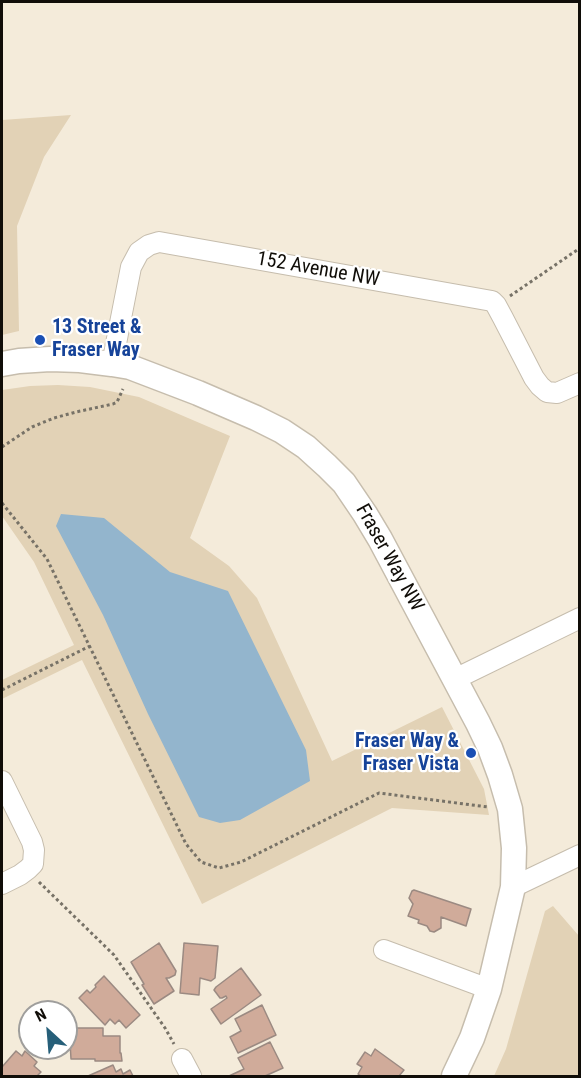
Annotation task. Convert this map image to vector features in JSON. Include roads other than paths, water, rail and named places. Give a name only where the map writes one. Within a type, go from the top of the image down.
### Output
[{"type":"street","name":"152 Avenue NW","points":[[112,364],[131,267],[139,252],[159,242],[492,301],[540,386],[547,392],[557,393],[579,382]]},
{"type":"street","name":"Fraser Way NW","points":[[2,364],[50,359],[80,360],[130,367],[225,404],[256,418],[306,447],[344,483],[365,514],[490,748],[510,809],[514,848],[513,887],[489,989],[472,1038],[454,1077]]},
{"type":"street","points":[[455,679],[579,618]]},
{"type":"street","points":[[2,781],[34,850],[30,867],[2,884]]},
{"type":"street","points":[[513,887],[579,855]]},
{"type":"street","points":[[384,950],[489,989]]},
{"type":"water","points":[[61,514],[104,518],[170,572],[228,591],[306,750],[310,781],[240,820],[220,823],[199,817],[148,714],[103,615],[56,526]]},
{"type":"place","name":"13 Street & Fraser Way","points":[[40,340]]},
{"type":"place","name":"Fraser Way & Fraser Vista","points":[[471,753]]}]
